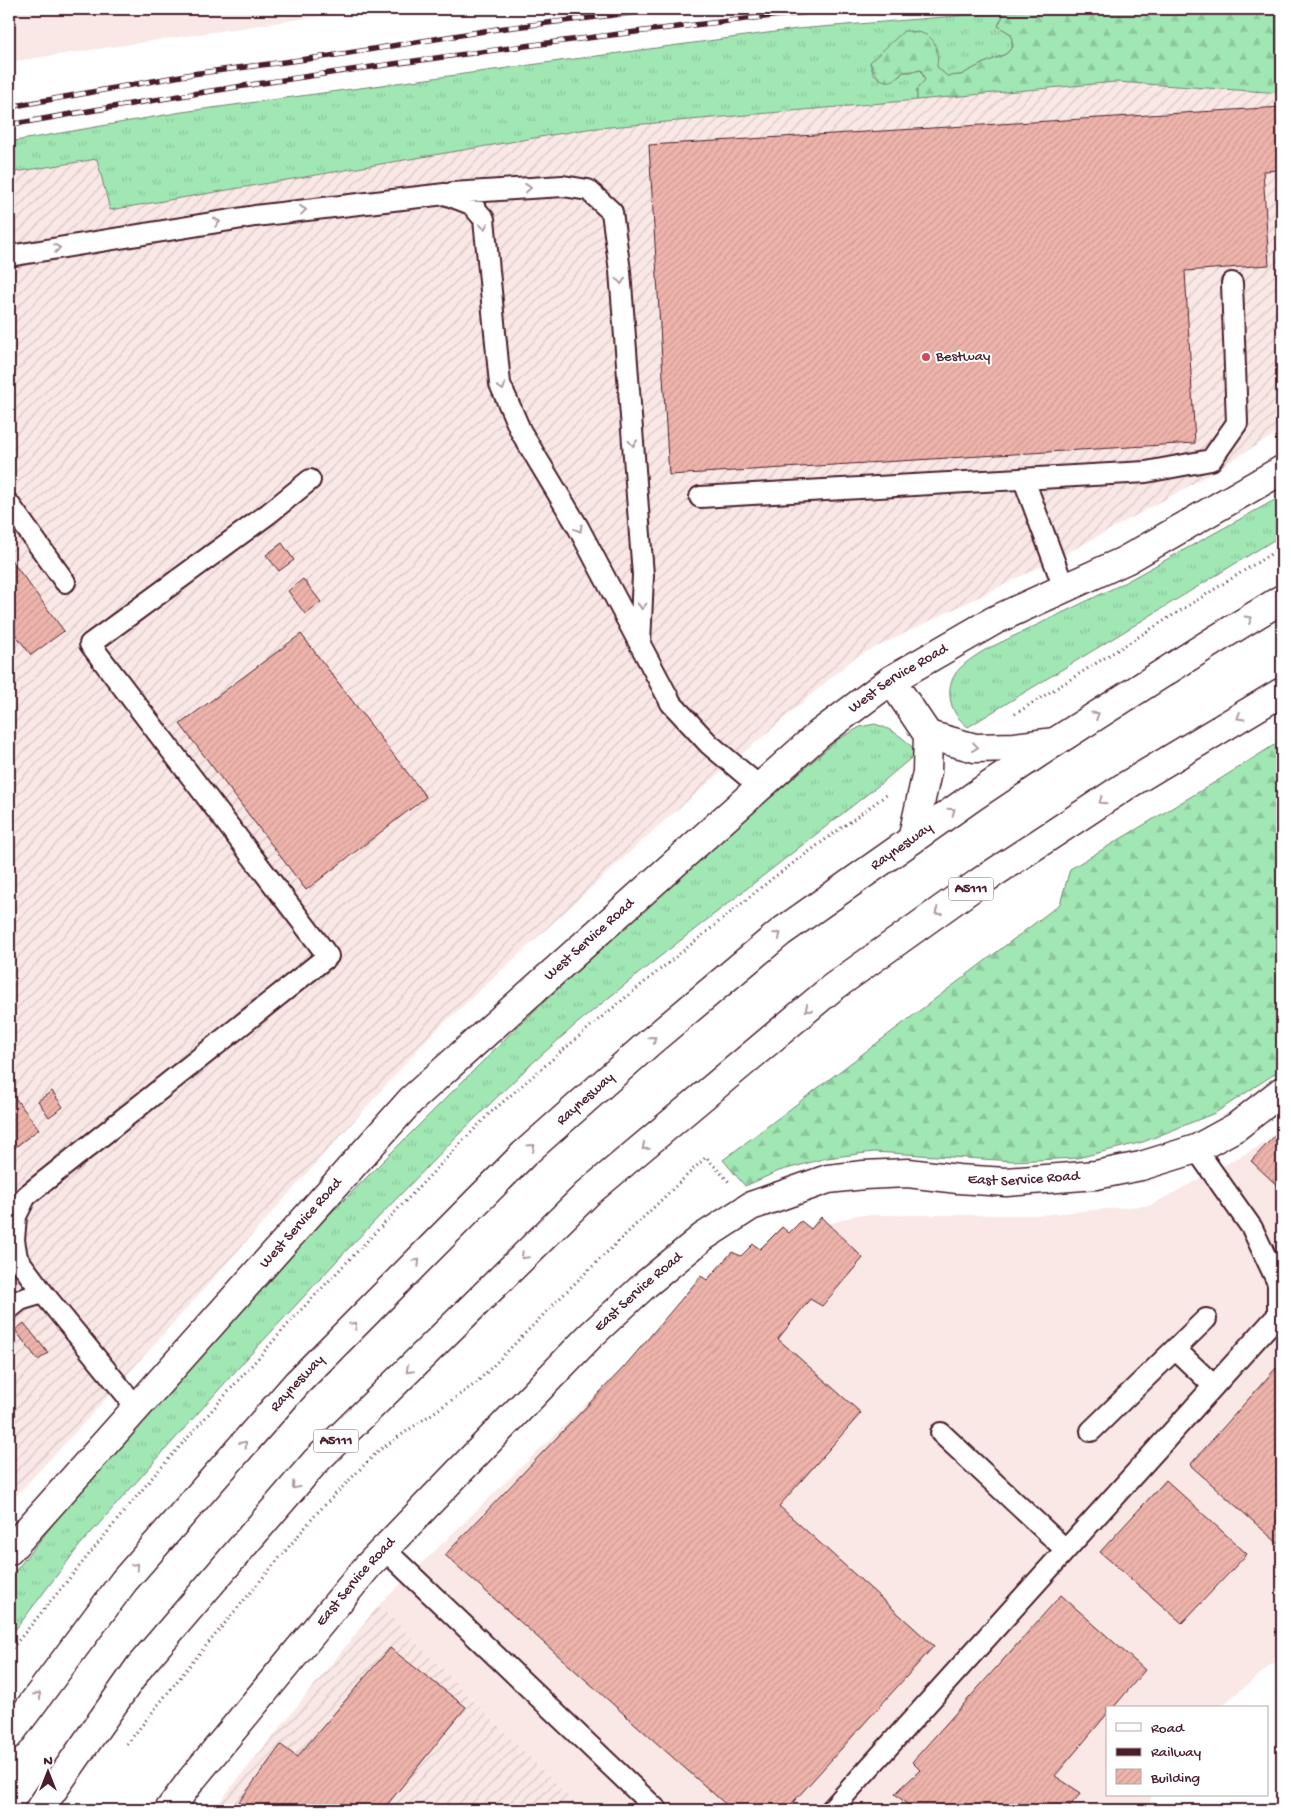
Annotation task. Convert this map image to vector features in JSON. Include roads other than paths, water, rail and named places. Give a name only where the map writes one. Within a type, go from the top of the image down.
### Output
[{"type":"main road","name":"West Service Road","points":[[9,1551],[411,1100],[819,734],[891,680],[995,620],[1126,560],[1282,470]]},
{"type":"main road","name":"Raynesway","points":[[9,1735],[124,1581],[297,1383],[524,1154],[649,1043],[781,932],[1055,742],[1282,599]]},
{"type":"main road","points":[[891,680],[928,735],[927,772],[912,840]]},
{"type":"main road","name":"A5111","points":[[39,1810],[140,1666],[315,1462],[588,1193],[832,988],[980,882],[1124,787],[1282,692]]},
{"type":"main road","points":[[928,735],[975,748],[1015,747],[1055,742]]},
{"type":"main road","name":"East Service Road","points":[[169,1810],[210,1756],[367,1567],[590,1336],[646,1284],[703,1236],[751,1206],[828,1179],[908,1173],[1006,1182],[1096,1176],[1140,1166],[1196,1149],[1236,1127],[1282,1092]]},
{"type":"lane","points":[[9,256],[255,216],[445,194],[563,186],[588,190],[612,212],[620,271],[643,574],[640,645]]},
{"type":"lane","points":[[445,194],[472,204],[484,219],[500,384],[521,432],[578,527],[671,703],[709,744],[760,787]]},
{"type":"lane","points":[[700,497],[1146,472],[1210,460],[1237,423],[1232,282]]},
{"type":"lane","points":[[137,1408],[43,1293],[17,1258],[14,1240],[16,1216],[26,1196],[328,956],[90,644],[268,514],[310,480]]},
{"type":"lane","points":[[1024,480],[1064,588]]},
{"type":"lane","points":[[9,504],[65,582]]},
{"type":"lane","points":[[831,1810],[1278,1315],[1280,1281],[1252,1228],[1196,1149]]},
{"type":"lane","points":[[9,1308],[20,1300],[43,1293]]},
{"type":"lane","points":[[1090,1431],[1206,1319]]},
{"type":"lane","points":[[1175,1349],[1214,1386]]},
{"type":"lane","points":[[941,1433],[1066,1550]]},
{"type":"lane","points":[[384,1549],[658,1810]]},
{"type":"railway","points":[[9,107],[192,74],[330,56],[497,29],[663,9]]},
{"type":"railway","points":[[9,125],[215,90],[421,60],[628,33],[836,9]]},
{"type":"place","name":"Bestway","points":[[926,357]]}]
